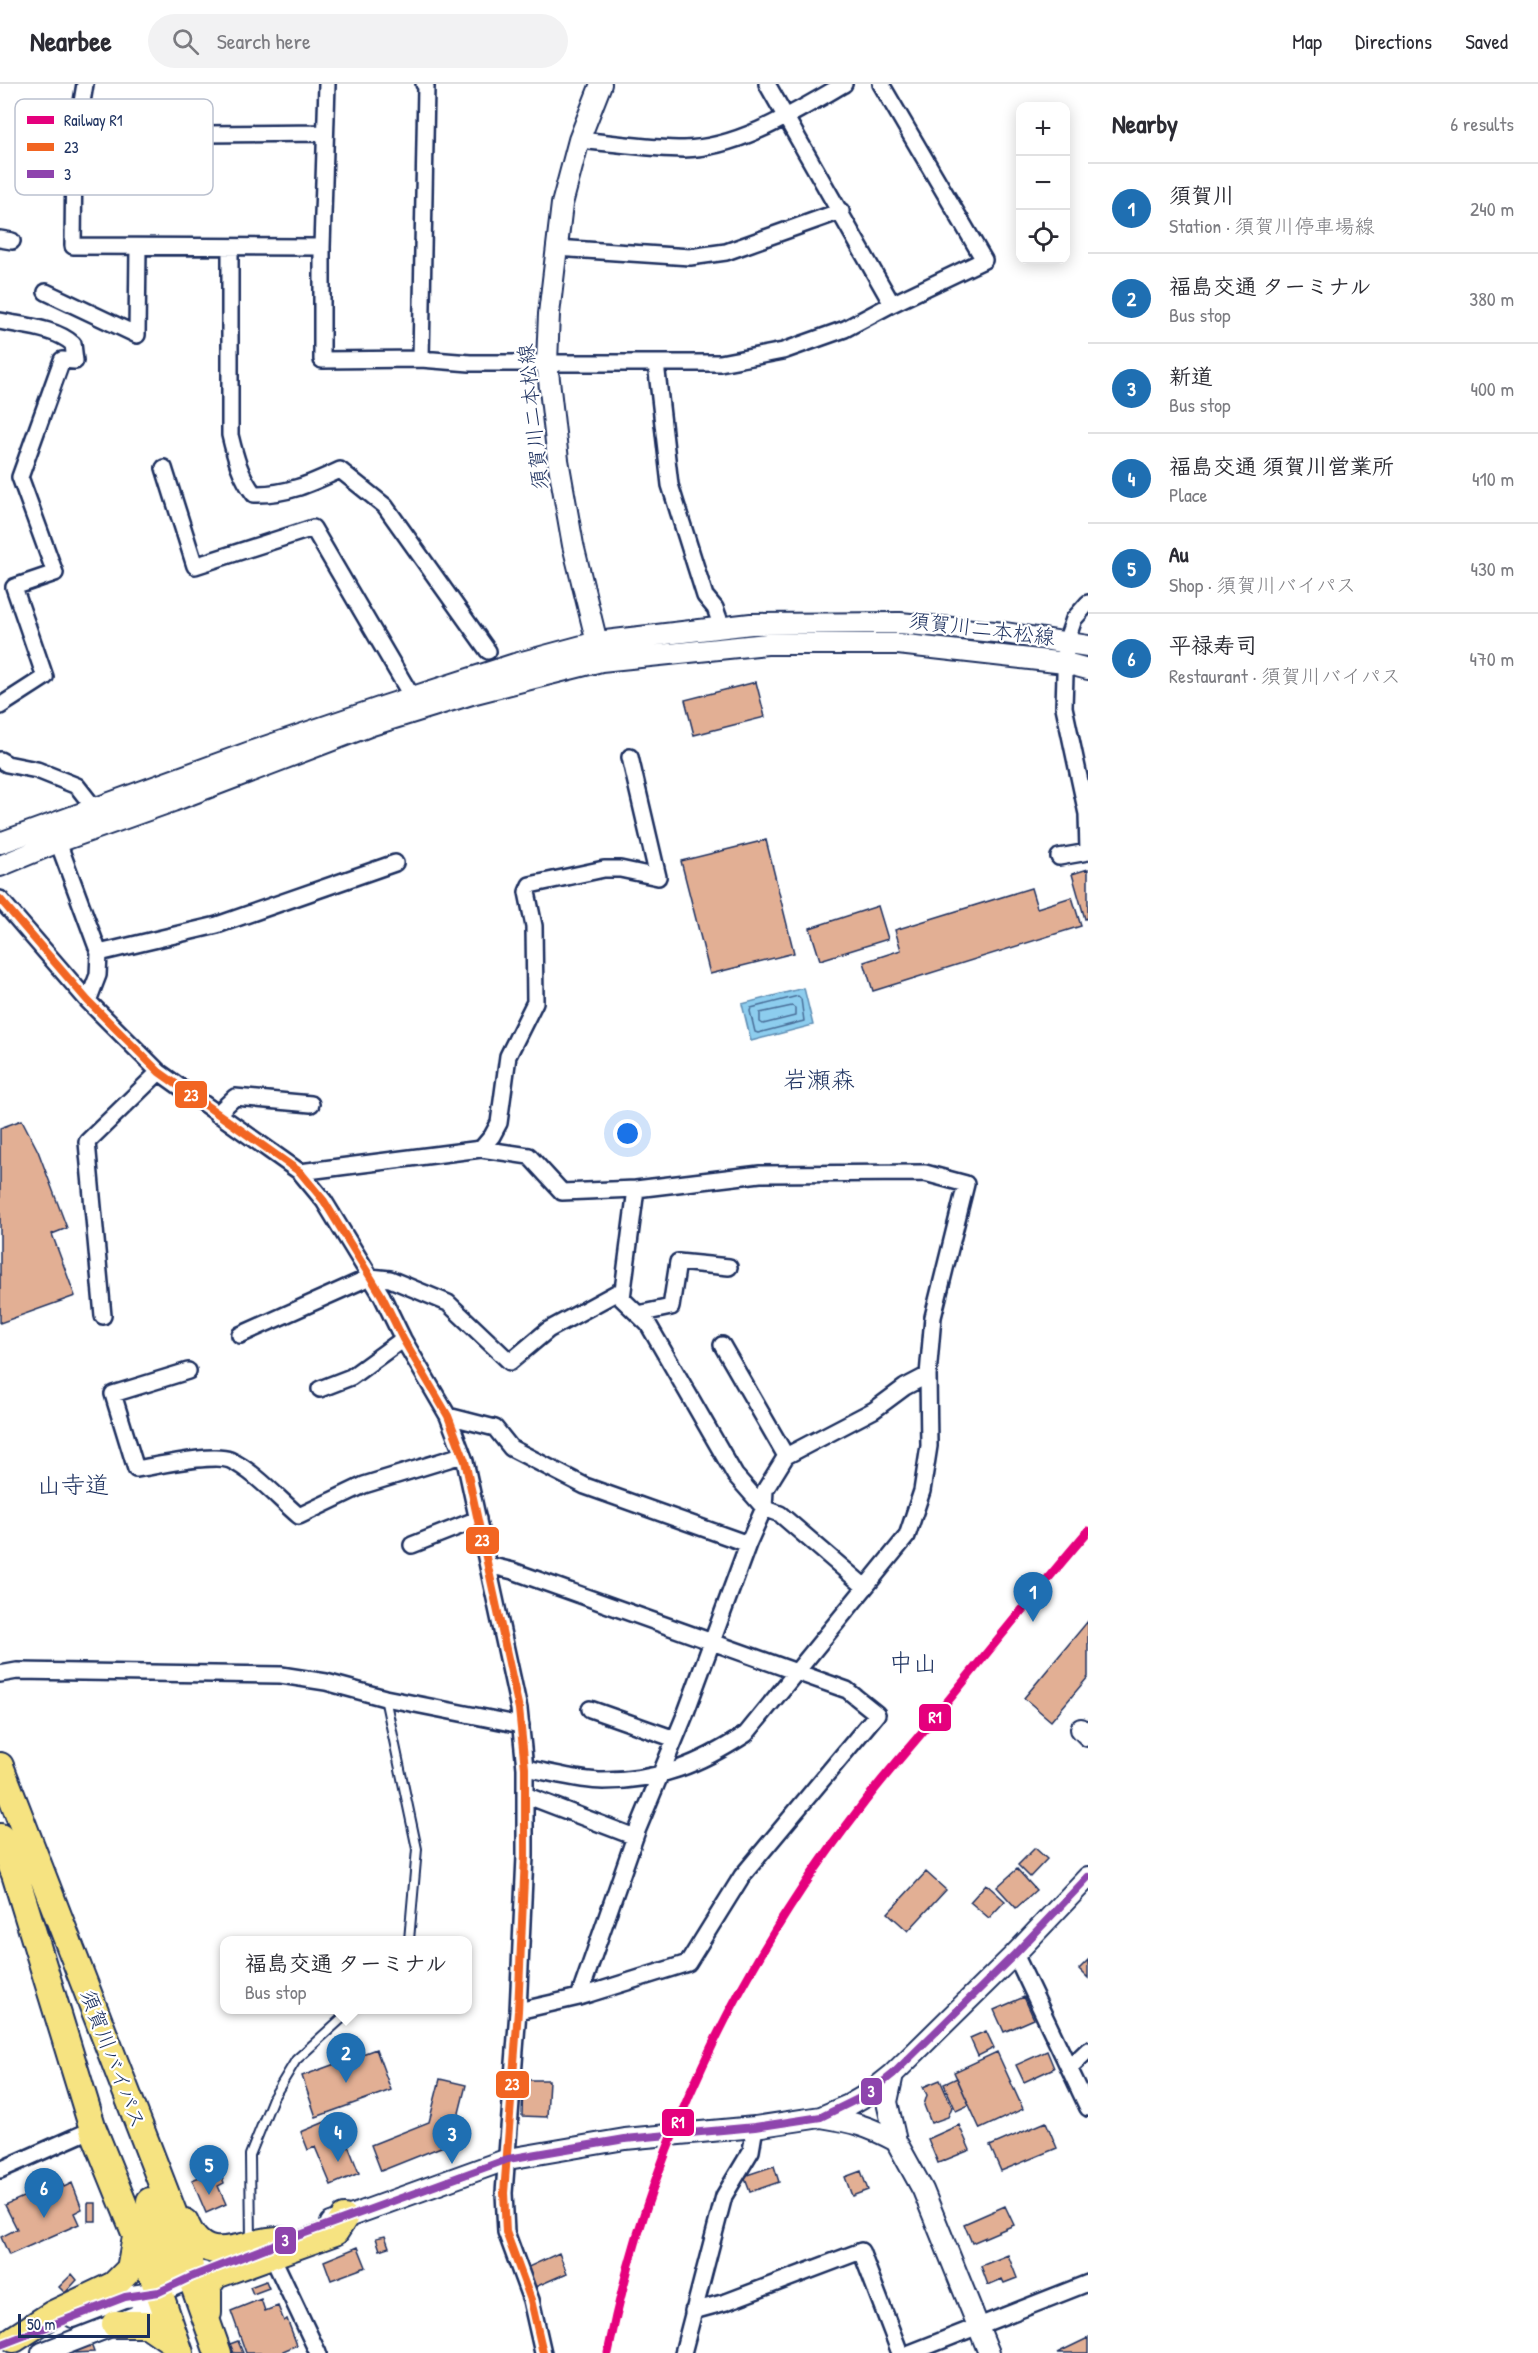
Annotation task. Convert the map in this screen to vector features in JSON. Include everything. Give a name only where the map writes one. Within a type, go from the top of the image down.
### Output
[{"type":"highway","name":"須賀川バイパス","points":[[0,1766],[188,2251],[191,2277],[218,2353]]},
{"type":"highway","name":"須賀川バイパス","points":[[0,1836],[93,2129],[159,2292],[178,2349]]},
{"type":"highway","points":[[130,2103],[127,2143],[169,2252],[168,2277],[159,2292]]},
{"type":"highway","points":[[141,2130],[165,2170],[190,2234],[199,2244],[209,2249],[269,2247],[335,2232],[344,2218]]},
{"type":"highway","points":[[7,2342],[53,2314],[114,2285],[130,2270],[136,2237]]},
{"type":"highway","points":[[209,2328],[206,2293],[208,2285],[216,2275],[269,2247]]},
{"type":"highway","points":[[191,2277],[184,2287],[181,2299],[201,2353]]},
{"type":"highway","points":[[115,2324],[147,2324],[178,2349]]},
{"type":"street","points":[[83,99],[85,84]]},
{"type":"street","points":[[327,84],[322,248],[322,360],[421,359],[470,363],[720,363],[783,351],[846,329],[984,260],[881,84]]},
{"type":"street","points":[[421,359],[426,86],[424,84]]},
{"type":"street","name":"須賀川二本松線","points":[[599,651],[573,545],[558,460],[547,362],[556,248],[562,204],[579,140],[601,84]]},
{"type":"street","points":[[767,84],[784,118],[841,211],[892,304]]},
{"type":"street","points":[[579,140],[685,149],[721,144],[784,118],[844,84]]},
{"type":"street","points":[[213,134],[325,133]]},
{"type":"street","points":[[74,195],[73,246],[322,248]]},
{"type":"street","points":[[556,248],[690,257],[726,252],[841,211]]},
{"type":"street","points":[[46,292],[137,336],[138,247]]},
{"type":"street","points":[[230,248],[230,435],[245,483],[254,494],[270,495],[301,488],[340,470],[385,506],[488,651]]},
{"type":"street","points":[[0,321],[64,337],[73,344],[75,351],[75,361],[62,360],[20,477],[55,573],[14,587],[45,677],[0,706]]},
{"type":"street","points":[[656,363],[670,485],[705,596],[715,608],[722,627]]},
{"type":"street","points":[[164,468],[195,566],[313,528],[412,697]]},
{"type":"street","points":[[1059,857],[1088,852],[1087,814],[1064,707],[1066,642],[1074,619],[1088,603]]},
{"type":"street","name":"須賀川二本松線","points":[[599,651],[722,627],[751,624],[900,623],[1005,633],[1088,646]]},
{"type":"street","name":"須賀川二本松線","points":[[599,651],[767,644],[898,644],[1065,663],[1088,669]]},
{"type":"street","points":[[0,843],[253,751],[412,697],[515,664],[599,651]]},
{"type":"street","points":[[0,866],[58,842],[372,725],[599,651]]},
{"type":"street","points":[[481,1149],[492,1137],[499,1123],[508,1056],[535,1002],[534,926],[526,892],[530,885],[604,869],[620,869],[658,877],[630,757]]},
{"type":"street","points":[[0,760],[7,764],[37,770],[77,786],[95,809]]},
{"type":"street","points":[[58,842],[99,953],[98,975],[88,1001]]},
{"type":"street","points":[[99,953],[217,925],[396,863]]},
{"type":"street","points":[[0,899],[88,1001],[159,1072],[300,1172],[324,1202],[370,1277],[448,1416],[462,1455],[478,1519],[521,1725],[525,1795],[518,2011],[504,2193],[506,2232],[531,2300],[543,2353]]},
{"type":"street","points":[[103,1316],[87,1142],[159,1072]]},
{"type":"street","points":[[217,1114],[235,1096],[311,1104]]},
{"type":"street","points":[[300,1172],[481,1149],[529,1156],[562,1192],[636,1189],[760,1174],[925,1173],[966,1184],[933,1317],[928,1375],[929,1446],[922,1491],[907,1536],[746,1734],[715,1754],[692,1766],[660,1775],[601,1781],[525,1768]]},
{"type":"street","points":[[622,1298],[636,1189]]},
{"type":"street","points":[[638,1314],[671,1307],[678,1262],[729,1267]]},
{"type":"street","points":[[240,1335],[370,1277],[390,1279],[448,1304],[510,1362],[548,1330],[616,1293],[648,1324],[735,1476],[764,1508],[780,1514],[866,1587]]},
{"type":"street","points":[[320,1389],[351,1377],[404,1339]]},
{"type":"street","points":[[722,1345],[786,1456]]},
{"type":"street","points":[[188,1371],[113,1394],[136,1469],[201,1459],[228,1459],[245,1470],[299,1516],[364,1485],[462,1455]]},
{"type":"street","points":[[579,1997],[635,1837],[764,1508],[765,1490],[786,1456],[874,1410],[905,1387],[928,1375]]},
{"type":"street","points":[[448,1416],[495,1428],[511,1448],[585,1486],[748,1544]]},
{"type":"street","points":[[411,1545],[478,1519]]},
{"type":"street","points":[[488,1565],[513,1571],[847,1690],[877,1714],[742,1876],[688,1963],[579,1997],[518,2011]]},
{"type":"street","points":[[0,1674],[18,1671],[281,1675],[326,1682],[385,1698],[521,1725]]},
{"type":"street","points":[[590,1709],[675,1739]]},
{"type":"street","points":[[525,1795],[635,1837]]},
{"type":"street","points":[[821,2117],[868,2094],[893,2074],[1015,1954],[1088,1877]]},
{"type":"street","points":[[1015,1954],[1088,2108]]},
{"type":"street","points":[[1070,2068],[1088,2049]]},
{"type":"street","points":[[893,2074],[887,2102],[896,2142],[924,2190],[989,2353]]},
{"type":"street","points":[[344,2218],[508,2159],[625,2139],[755,2127],[821,2117],[870,2127],[896,2142]]},
{"type":"street","points":[[683,2353],[724,2196],[751,2151],[755,2127]]},
{"type":"street","points":[[0,2170],[93,2129]]},
{"type":"street","points":[[7,2342],[125,2296],[159,2292],[269,2247],[318,2353]]},
{"type":"street","points":[[693,2311],[726,2302],[861,2251],[900,2353]]},
{"type":"street","points":[[910,2353],[979,2328],[1088,2283]]},
{"type":"street","points":[[54,2351],[137,2316],[159,2292]]},
{"type":"lane","points":[[385,1698],[417,1849],[409,1936]]},
{"type":"lane","points":[[269,2247],[250,2155],[273,2098],[296,2060],[347,2014]]},
{"type":"water","points":[[804,988],[813,1025],[751,1041],[742,1004]]},
{"type":"building","points":[[756,682],[765,717],[694,735],[685,700]]},
{"type":"building","points":[[766,840],[794,953],[710,974],[681,861]]},
{"type":"building","points":[[1088,869],[1088,918],[1085,919],[1072,874]]},
{"type":"building","points":[[1031,888],[1037,908],[1072,897],[1081,926],[873,991],[864,962],[901,950],[895,930]]},
{"type":"building","points":[[878,906],[888,939],[820,960],[810,928]]},
{"type":"building","points":[[22,1120],[38,1151],[67,1228],[52,1234],[75,1296],[0,1323],[0,1128]]},
{"type":"building","points":[[1088,1621],[1088,1677],[1051,1721],[1024,1698]]},
{"type":"building","points":[[1035,1848],[1047,1859],[1030,1877],[1018,1865]]},
{"type":"building","points":[[1017,1869],[1036,1890],[1016,1908],[997,1887]]},
{"type":"building","points":[[926,1872],[946,1890],[908,1931],[888,1913]]},
{"type":"building","points":[[986,1884],[1005,1901],[989,1918],[970,1902]]},
{"type":"building","points":[[1088,1960],[1088,1978],[1079,1969]]},
{"type":"building","points":[[1024,1997],[1034,2019],[1004,2032],[994,2010]]},
{"type":"building","points":[[986,2031],[994,2048],[978,2056],[970,2038]]},
{"type":"building","points":[[376,2049],[391,2090],[316,2117],[302,2076]]},
{"type":"building","points":[[1047,2051],[1054,2068],[1024,2082],[1016,2065]]},
{"type":"building","points":[[997,2052],[1023,2109],[980,2129],[954,2072]]},
{"type":"building","points":[[957,2078],[969,2105],[956,2111],[944,2084]]},
{"type":"building","points":[[440,2079],[466,2085],[456,2125],[461,2139],[381,2171],[371,2145],[429,2122]]},
{"type":"building","points":[[523,2080],[549,2080],[547,2117],[522,2116]]},
{"type":"building","points":[[940,2080],[952,2107],[948,2117],[931,2123],[924,2105],[927,2095],[923,2087]]},
{"type":"building","points":[[337,2117],[359,2173],[331,2185],[315,2147],[308,2150],[301,2132]]},
{"type":"building","points":[[1046,2122],[1057,2148],[1001,2171],[990,2146]]},
{"type":"building","points":[[959,2125],[970,2150],[938,2163],[928,2139]]},
{"type":"building","points":[[774,2166],[779,2182],[750,2192],[744,2176]]},
{"type":"building","points":[[219,2169],[224,2183],[218,2186],[226,2204],[206,2213],[192,2180]]},
{"type":"building","points":[[861,2171],[868,2190],[852,2196],[845,2177]]},
{"type":"building","points":[[61,2180],[64,2187],[72,2183],[82,2209],[74,2213],[79,2224],[9,2255],[1,2237],[17,2229],[5,2205]]},
{"type":"building","points":[[88,2203],[96,2203],[96,2221],[88,2221]]},
{"type":"building","points":[[1005,2206],[1014,2225],[972,2243],[964,2224]]},
{"type":"building","points":[[385,2236],[389,2247],[380,2250],[376,2238]]},
{"type":"building","points":[[358,2247],[366,2267],[331,2280],[324,2261]]},
{"type":"building","points":[[559,2253],[567,2273],[535,2287],[526,2268]]},
{"type":"building","points":[[1008,2255],[1017,2278],[1004,2283],[1002,2279],[988,2285],[981,2266]]},
{"type":"building","points":[[72,2274],[77,2280],[65,2293],[59,2287]]},
{"type":"building","points":[[266,2281],[269,2288],[253,2294],[250,2287]]},
{"type":"building","points":[[261,2299],[265,2311],[278,2306],[284,2321],[287,2319],[297,2345],[283,2353],[246,2353],[231,2311]]},
{"type":"building","points":[[1088,2338],[1088,2353],[1057,2353]]},
{"type":"building","points":[[238,2341],[243,2353],[234,2353],[230,2344]]},
{"type":"building","points":[[91,2344],[94,2352],[75,2353],[74,2350]]},
{"type":"rail line","name":"R1","points":[[608,2353],[625,2280],[672,2136],[702,2066],[736,1998],[774,1932],[815,1869],[870,1795],[1088,1531]]},
{"type":"transit line","name":"23","points":[[0,899],[88,1001],[159,1072],[300,1172],[324,1201],[382,1296],[403,1339],[448,1416],[465,1461],[519,1709],[525,1768],[525,1856],[518,2011],[504,2193],[506,2232],[531,2300],[543,2353]]},
{"type":"transit line","name":"3","points":[[0,2345],[125,2297],[159,2292],[286,2240],[508,2159],[625,2139],[755,2127],[821,2117],[868,2094],[893,2074],[1015,1954],[1088,1877]]},
{"type":"place","name":"須賀川","points":[[1033,1622]]},
{"type":"place","name":"福島交通 ターミナル","points":[[346,2083]]},
{"type":"place","name":"福島交通 須賀川営業所","points":[[338,2162]]},
{"type":"place","name":"新道","points":[[452,2164]]},
{"type":"place","name":"Au","points":[[209,2195]]},
{"type":"place","name":"平禄寿司","points":[[44,2218]]},
{"type":"district","name":"岩瀬森","points":[[819,1080]]},
{"type":"district","name":"山寺道","points":[[73,1485]]},
{"type":"district","name":"中山","points":[[913,1663]]}]
